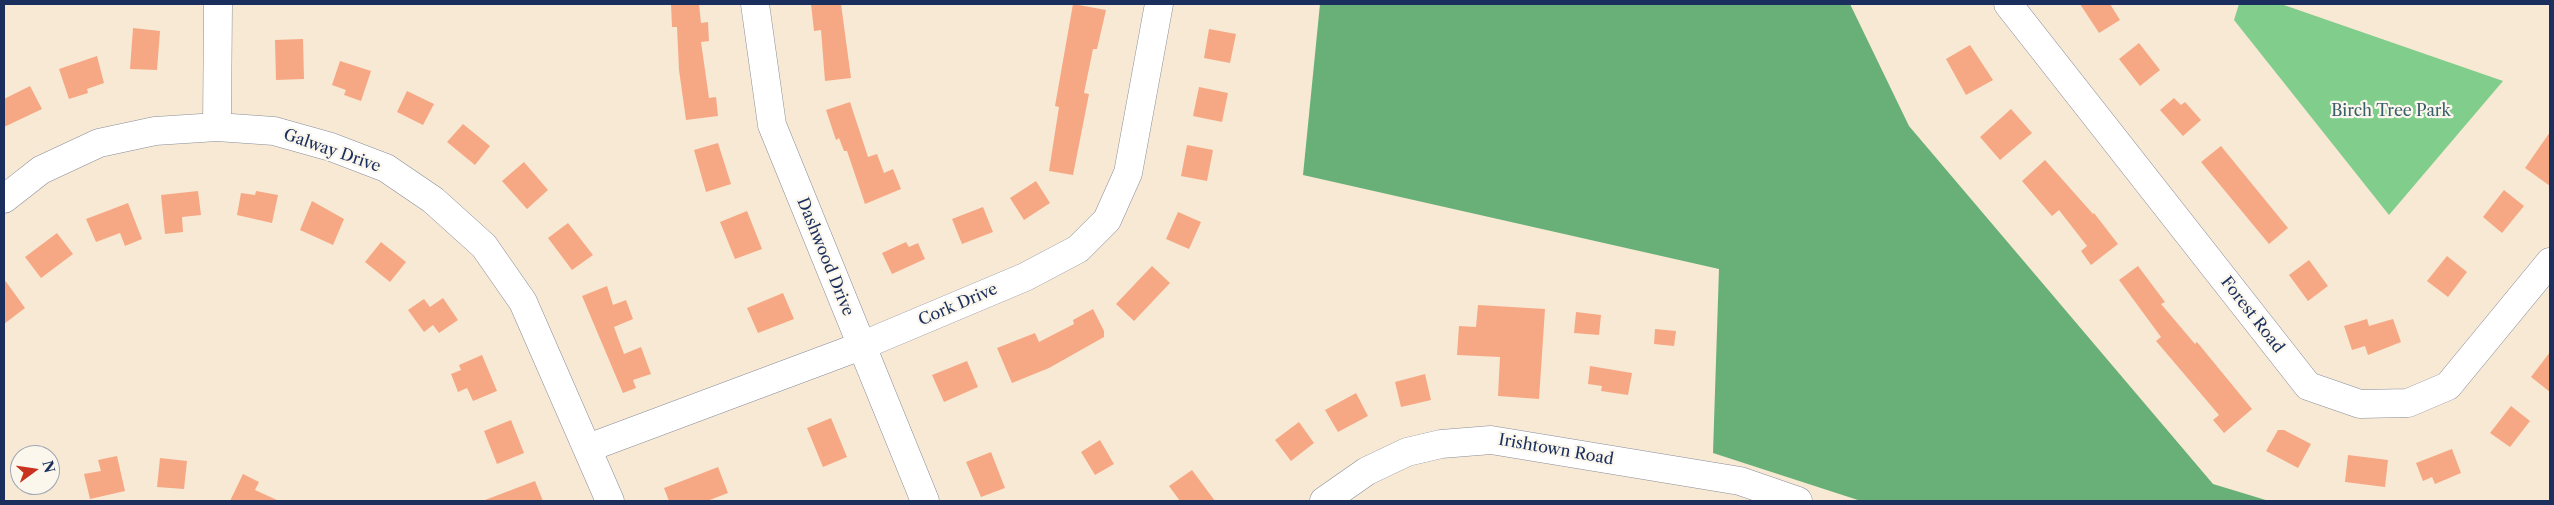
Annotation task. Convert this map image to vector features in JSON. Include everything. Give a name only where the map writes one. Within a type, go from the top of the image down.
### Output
[{"type":"street","points":[[217,127],[218,4]]},
{"type":"street","name":"Dashwood Drive","points":[[755,4],[772,125],[925,501]]},
{"type":"street","name":"Cork Drive","points":[[588,448],[861,346],[1033,273],[1078,249],[1107,220],[1128,173],[1158,4]]},
{"type":"street","name":"Forest Road","points":[[2008,4],[2308,386],[2360,404],[2408,403],[2448,386],[2550,262]]},
{"type":"street","name":"Galway Drive","points":[[4,198],[42,170],[99,143],[155,132],[217,127],[274,131],[331,147],[386,168],[433,200],[484,246],[523,302],[610,501]]},
{"type":"street","name":"Irishtown Road","points":[[1324,501],[1368,471],[1407,452],[1442,444],[1491,440],[1740,481],[1798,501]]},
{"type":"green space","points":[[1320,4],[1850,4],[1909,126],[2213,484],[2269,501],[1861,501],[1713,453],[1719,269],[1303,175]]},
{"type":"green space","name":"Birch Tree Park","points":[[2239,4],[2281,4],[2503,81],[2389,215],[2234,20]]},
{"type":"building","points":[[671,4],[699,4],[701,23],[708,22],[709,41],[701,42],[709,98],[716,97],[718,116],[686,120],[679,70],[677,27],[672,27]]},
{"type":"building","points":[[811,4],[841,4],[851,78],[825,81],[821,30],[814,31]]},
{"type":"building","points":[[1073,4],[1106,10],[1097,49],[1093,49],[1084,93],[1089,94],[1073,175],[1049,171],[1059,107],[1055,106]]},
{"type":"building","points":[[2080,4],[2110,4],[2120,20],[2099,33]]},
{"type":"building","points":[[133,28],[160,31],[157,70],[130,69]]},
{"type":"building","points":[[1209,29],[1236,34],[1230,63],[1204,58]]},
{"type":"building","points":[[303,39],[304,79],[276,80],[275,40]]},
{"type":"building","points":[[2139,43],[2160,70],[2140,86],[2119,59]]},
{"type":"building","points":[[1970,45],[1993,80],[1966,95],[1946,59]]},
{"type":"building","points":[[97,56],[104,83],[87,89],[88,93],[69,99],[59,69]]},
{"type":"building","points":[[340,61],[371,71],[361,101],[344,95],[346,90],[332,85]]},
{"type":"building","points":[[30,86],[42,109],[4,127],[4,99]]},
{"type":"building","points":[[1199,87],[1228,93],[1222,122],[1193,116]]},
{"type":"building","points":[[407,91],[434,104],[423,125],[397,112]]},
{"type":"building","points":[[2174,98],[2181,105],[2185,102],[2201,120],[2183,136],[2160,110]]},
{"type":"building","points":[[850,102],[868,157],[877,154],[884,173],[893,169],[901,189],[865,204],[847,151],[844,151],[839,138],[836,140],[826,110]]},
{"type":"building","points":[[2011,109],[2032,133],[2000,160],[1980,137]]},
{"type":"building","points":[[463,124],[490,146],[475,165],[447,142]]},
{"type":"building","points":[[2550,132],[2550,186],[2525,168]]},
{"type":"building","points":[[718,143],[731,184],[706,192],[694,150]]},
{"type":"building","points":[[1187,145],[1213,150],[1207,181],[1181,176]]},
{"type":"building","points":[[2221,146],[2288,228],[2269,244],[2201,162]]},
{"type":"building","points":[[2045,160],[2094,213],[2118,244],[2091,265],[2081,251],[2087,246],[2059,210],[2052,216],[2022,181]]},
{"type":"building","points":[[524,162],[548,190],[527,209],[502,181]]},
{"type":"building","points":[[1036,181],[1050,203],[1024,220],[1010,198]]},
{"type":"building","points":[[2504,190],[2524,206],[2502,233],[2483,217]]},
{"type":"building","points":[[198,191],[201,215],[182,217],[183,232],[165,234],[161,195]]},
{"type":"building","points":[[256,191],[278,195],[272,223],[237,215],[241,193],[255,195]]},
{"type":"building","points":[[312,201],[344,219],[333,245],[300,230]]},
{"type":"building","points":[[128,203],[142,239],[125,246],[120,233],[96,242],[86,219]]},
{"type":"building","points":[[983,207],[993,232],[962,244],[952,219]]},
{"type":"building","points":[[747,211],[762,249],[735,259],[720,222]]},
{"type":"building","points":[[1178,212],[1201,222],[1189,249],[1166,239]]},
{"type":"building","points":[[568,223],[593,255],[572,270],[548,238]]},
{"type":"building","points":[[57,233],[73,254],[41,278],[25,257]]},
{"type":"building","points":[[381,242],[406,262],[390,282],[365,262]]},
{"type":"building","points":[[906,242],[909,247],[918,243],[925,259],[892,274],[882,253]]},
{"type":"building","points":[[2447,256],[2467,272],[2448,297],[2427,281]]},
{"type":"building","points":[[2309,260],[2328,286],[2308,301],[2289,275]]},
{"type":"building","points":[[1152,266],[1170,283],[1134,321],[1116,304]]},
{"type":"building","points":[[2138,266],[2165,302],[2161,304],[2195,344],[2197,342],[2252,409],[2224,433],[2213,420],[2219,415],[2156,341],[2161,337],[2119,280]]},
{"type":"building","points":[[4,279],[25,308],[4,324]]},
{"type":"building","points":[[607,286],[613,305],[626,300],[633,319],[614,327],[624,354],[641,347],[651,374],[633,380],[636,388],[623,393],[582,296]]},
{"type":"building","points":[[783,293],[794,319],[758,333],[747,308]]},
{"type":"building","points":[[443,298],[458,320],[439,333],[433,325],[424,332],[408,310],[424,299],[430,307]]},
{"type":"building","points":[[1478,305],[1545,309],[1539,399],[1498,396],[1500,357],[1457,355],[1459,326],[1476,327]]},
{"type":"building","points":[[1093,309],[1104,331],[1104,337],[1049,368],[1012,383],[997,348],[1035,333],[1039,342],[1074,324],[1073,320]]},
{"type":"building","points":[[1576,312],[1601,315],[1599,335],[1574,333]]},
{"type":"building","points":[[2367,319],[2369,326],[2393,319],[2401,342],[2368,355],[2365,346],[2352,350],[2344,326]]},
{"type":"building","points":[[1655,329],[1676,331],[1674,346],[1654,344]]},
{"type":"building","points":[[2550,352],[2550,392],[2531,377]]},
{"type":"building","points":[[482,355],[497,391],[473,401],[467,388],[458,392],[451,374],[461,370],[459,365]]},
{"type":"building","points":[[967,361],[978,387],[944,402],[932,375]]},
{"type":"building","points":[[1590,366],[1632,373],[1628,395],[1601,391],[1602,386],[1588,384]]},
{"type":"building","points":[[1425,374],[1431,400],[1401,407],[1395,382]]},
{"type":"building","points":[[1356,393],[1368,416],[1338,432],[1325,410]]},
{"type":"building","points":[[2511,406],[2530,421],[2510,447],[2490,433]]},
{"type":"building","points":[[831,418],[847,457],[823,467],[807,428]]},
{"type":"building","points":[[511,420],[524,453],[497,464],[484,431]]},
{"type":"building","points":[[1299,422],[1314,443],[1291,461],[1275,440]]},
{"type":"building","points":[[2278,430],[2284,430],[2311,444],[2298,468],[2266,451]]},
{"type":"building","points":[[1100,440],[1114,464],[1095,475],[1081,452]]},
{"type":"building","points":[[2452,449],[2461,473],[2435,484],[2432,477],[2423,481],[2416,463]]},
{"type":"building","points":[[991,452],[1005,488],[981,497],[966,462]]},
{"type":"building","points":[[2348,455],[2388,460],[2385,487],[2345,482]]},
{"type":"building","points":[[117,456],[125,491],[90,499],[84,474],[101,471],[98,460]]},
{"type":"building","points":[[160,458],[187,461],[184,489],[157,487]]},
{"type":"building","points":[[718,467],[728,493],[707,501],[669,501],[664,488]]},
{"type":"building","points":[[1192,470],[1215,501],[1180,501],[1169,486]]},
{"type":"building","points":[[243,474],[259,482],[255,490],[279,501],[230,501]]},
{"type":"building","points":[[535,481],[543,501],[485,501],[485,500]]}]
